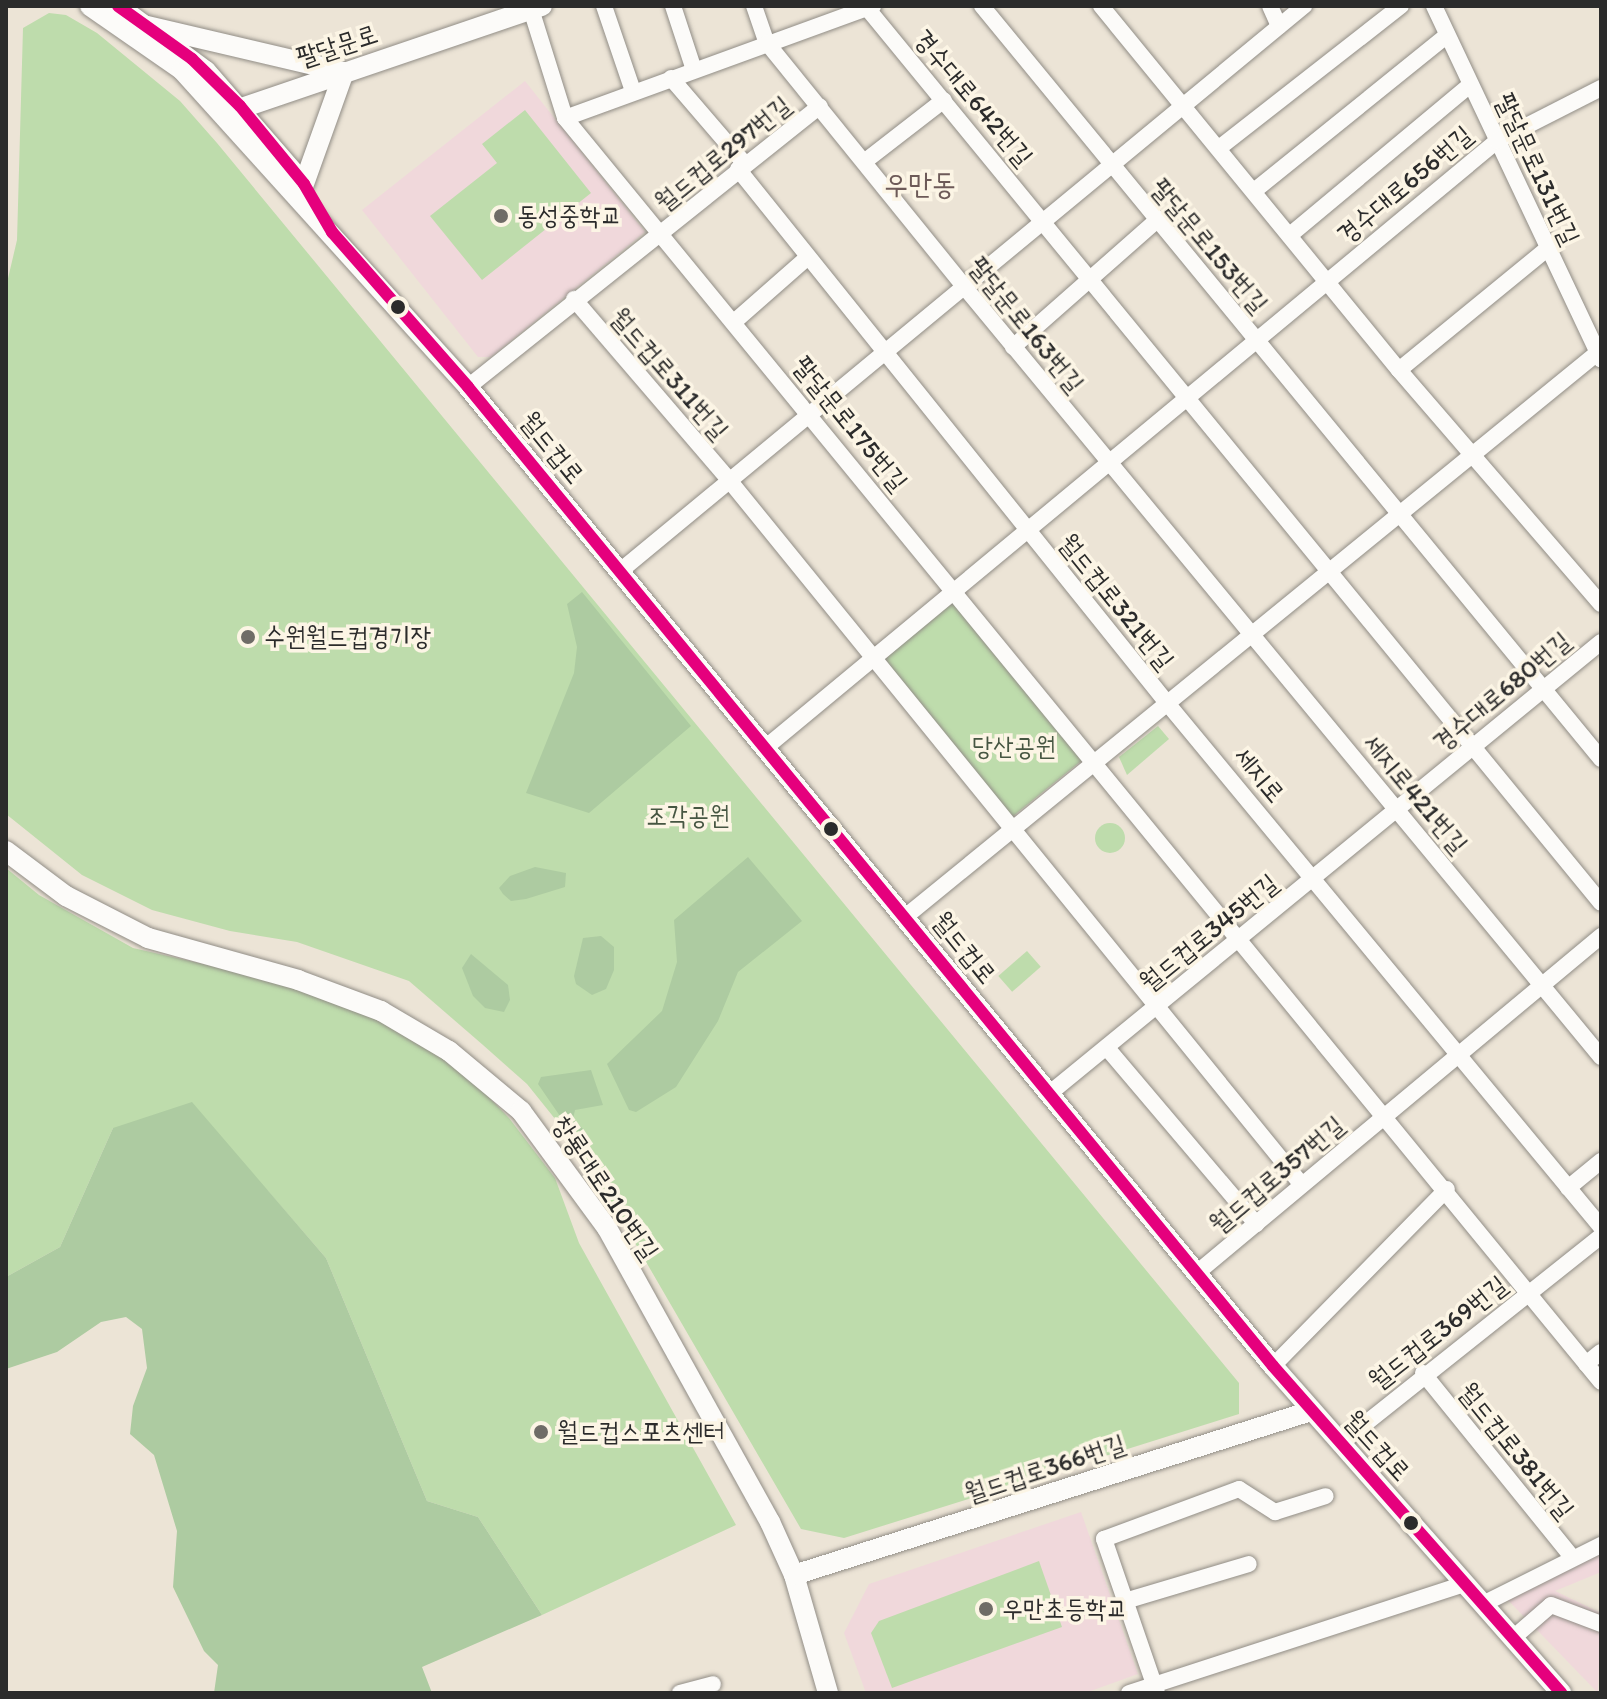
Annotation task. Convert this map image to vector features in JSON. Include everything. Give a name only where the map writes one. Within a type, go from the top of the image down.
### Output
[{"type":"street","name":"월드컵로","points":[[90,6],[182,70],[232,110],[304,184],[332,232]]},
{"type":"street","name":"월드컵로","points":[[118,6],[206,71],[232,110],[332,232],[468,387],[1273,1366],[1561,1693]]},
{"type":"street","points":[[604,6],[633,91]]},
{"type":"street","points":[[673,6],[694,70]]},
{"type":"street","name":"팔달문로163번길","points":[[754,6],[767,43],[1013,347],[1252,634]]},
{"type":"street","name":"팔달문로153번길","points":[[982,6],[1399,515]]},
{"type":"street","points":[[1101,6],[1328,280]]},
{"type":"street","points":[[1270,6],[1279,26]]},
{"type":"street","points":[[962,284],[1304,6]]},
{"type":"street","points":[[1219,148],[1401,6]]},
{"type":"street","name":"팔달문로131번길","points":[[1434,6],[1600,354]]},
{"type":"street","name":"팔달문로","points":[[232,110],[535,7]]},
{"type":"street","name":"팔달문로175번길","points":[[535,7],[565,118],[1095,762]]},
{"type":"street","points":[[565,118],[870,7]]},
{"type":"street","name":"경수대로642번길","points":[[870,7],[1188,396]]},
{"type":"street","points":[[143,25],[344,72],[304,184]]},
{"type":"street","points":[[1254,191],[1447,35]]},
{"type":"street","points":[[671,78],[808,257],[1027,530]]},
{"type":"street","points":[[1290,235],[1470,85]]},
{"type":"street","name":"경수대로656번길","points":[[1109,462],[1497,141],[1601,88]]},
{"type":"street","points":[[864,162],[944,100]]},
{"type":"street","name":"월드컵로297번길","points":[[468,387],[574,299],[661,235],[741,166],[820,106]]},
{"type":"street","points":[[1013,347],[1093,280],[1156,221]]},
{"type":"street","points":[[1399,370],[1548,248]]},
{"type":"street","points":[[734,322],[808,257]]},
{"type":"street","name":"경수대로656번길","points":[[1328,280],[1399,370],[1471,453]]},
{"type":"street","name":"월드컵로311번길","points":[[619,572],[962,284]]},
{"type":"street","name":"월드컵로311번길","points":[[574,299],[729,480],[873,658]]},
{"type":"street","points":[[905,917],[1471,453],[1600,354]]},
{"type":"street","points":[[1188,396],[1601,903]]},
{"type":"street","points":[[1471,453],[1601,604]]},
{"type":"street","name":"월드컵로321번길","points":[[765,748],[1109,462]]},
{"type":"street","points":[[1399,515],[1601,759]]},
{"type":"street","name":"월드컵로321번길","points":[[1027,530],[1167,703]]},
{"type":"street","name":"세지로421번길","points":[[1252,634],[1601,1057]]},
{"type":"street","name":"경수대로680번길","points":[[1398,811],[1601,642]]},
{"type":"street","points":[[873,658],[1302,1185]]},
{"type":"street","name":"세지로","points":[[1167,703],[1314,879]]},
{"type":"street","points":[[1095,762],[1239,940],[1386,1114]]},
{"type":"street","name":"월드컵로345번길","points":[[1050,1093],[1398,811]]},
{"type":"street","name":"창룡대로210번길","points":[[6,851],[66,896],[148,938],[313,985],[381,1011],[429,1037],[499,1090],[541,1134],[607,1228],[794,1575],[828,1693]]},
{"type":"street","points":[[1314,879],[1456,1055],[1601,1227]]},
{"type":"street","name":"월드컵로357번길","points":[[1198,1272],[1601,936]]},
{"type":"street","points":[[1107,1048],[1256,1224]]},
{"type":"street","name":"월드컵로369번길","points":[[1386,1114],[1601,1382]]},
{"type":"street","points":[[1568,1188],[1601,1161]]},
{"type":"street","points":[[1273,1366],[1447,1189]]},
{"type":"street","name":"월드컵로369번길","points":[[1341,1443],[1423,1373],[1601,1236]]},
{"type":"street","points":[[1586,1364],[1601,1352]]},
{"type":"street","name":"월드컵로381번길","points":[[1423,1373],[1573,1558]]},
{"type":"street","name":"월드컵로366번길","points":[[794,1575],[1311,1411]]},
{"type":"street","points":[[1155,1688],[1104,1539],[1239,1489],[1275,1512],[1326,1496]]},
{"type":"street","name":"월드컵로381번길","points":[[1483,1604],[1601,1545]]},
{"type":"street","points":[[1125,1601],[1249,1564]]},
{"type":"street","points":[[1129,1693],[1155,1688],[1465,1584]]},
{"type":"street","points":[[1513,1638],[1551,1605],[1601,1624]]},
{"type":"street","points":[[680,1693],[713,1684]]},
{"type":"shaded area","name":"동성중학교","points":[[525,81],[645,232],[491,357],[478,357],[362,210]]},
{"type":"shaded area","name":"우만초등학교","points":[[1081,1512],[1138,1674],[1085,1693],[866,1693],[844,1633],[869,1584]]},
{"type":"shaded area","points":[[1601,1552],[1601,1572],[1555,1591],[1601,1613],[1598,1693],[1506,1598]]},
{"type":"green space","name":"조각공원","points":[[49,13],[66,15],[97,33],[180,101],[217,143],[1239,1383],[1239,1414],[844,1538],[801,1529],[584,1155],[527,1084],[409,981],[297,942],[230,931],[152,910],[82,875],[6,814],[6,287],[17,240],[23,28]]},
{"type":"green space","points":[[525,110],[591,193],[482,280],[430,216],[497,163],[482,144]]},
{"type":"green space","points":[[582,592],[691,726],[589,813],[526,793],[574,673],[577,647],[567,604]]},
{"type":"green space","name":"당산공원","points":[[953,601],[1082,760],[1012,817],[883,658]]},
{"type":"green space","points":[[1158,726],[1169,739],[1127,775],[1119,757]]},
{"type":"green space","points":[[1110,823],[1121,827],[1125,838],[1121,849],[1110,853],[1099,849],[1095,838],[1099,827]]},
{"type":"green space","points":[[748,857],[802,921],[738,972],[718,1021],[676,1087],[636,1112],[629,1110],[607,1064],[662,1011],[677,962],[674,920]]},
{"type":"green space","points":[[535,867],[566,873],[565,887],[511,901],[503,894],[499,888],[510,876]]},
{"type":"green space","points":[[6,868],[39,895],[133,948],[309,988],[372,1011],[456,1063],[509,1118],[555,1178],[579,1243],[736,1525],[542,1615],[478,1517],[427,1501],[326,1258],[268,1191],[113,1128],[60,1247],[6,1277]]},
{"type":"green space","points":[[601,936],[614,947],[614,970],[606,989],[592,995],[576,984],[574,976],[583,938]]},
{"type":"green space","points":[[1027,951],[1041,967],[1012,992],[998,976]]},
{"type":"green space","points":[[471,954],[508,985],[510,1000],[504,1012],[485,1008],[473,996],[462,968]]},
{"type":"green space","points":[[591,1070],[603,1105],[575,1110],[573,1119],[583,1129],[579,1132],[562,1119],[538,1084],[541,1077]]},
{"type":"green space","points":[[192,1102],[326,1258],[427,1501],[478,1517],[542,1615],[422,1667],[432,1693],[214,1693],[218,1665],[204,1651],[173,1587],[177,1531],[154,1455],[130,1434],[133,1406],[147,1368],[142,1329],[126,1317],[101,1322],[57,1352],[6,1369],[6,1277],[60,1247],[113,1128]]},
{"type":"green space","points":[[1039,1561],[1062,1627],[892,1688],[871,1633],[879,1621]]},
{"type":"transit line","points":[[118,6],[192,59],[240,106],[304,184],[332,232],[468,387],[1273,1366],[1561,1693]]},
{"type":"place","name":"동성중학교","points":[[501,216]]},
{"type":"place","name":"수원월드컵경기장","points":[[248,637]]},
{"type":"place","name":"월드컵스포츠센터","points":[[541,1432]]},
{"type":"place","name":"우만초등학교","points":[[986,1609]]},
{"type":"district","name":"우만동","points":[[920,184]]}]
